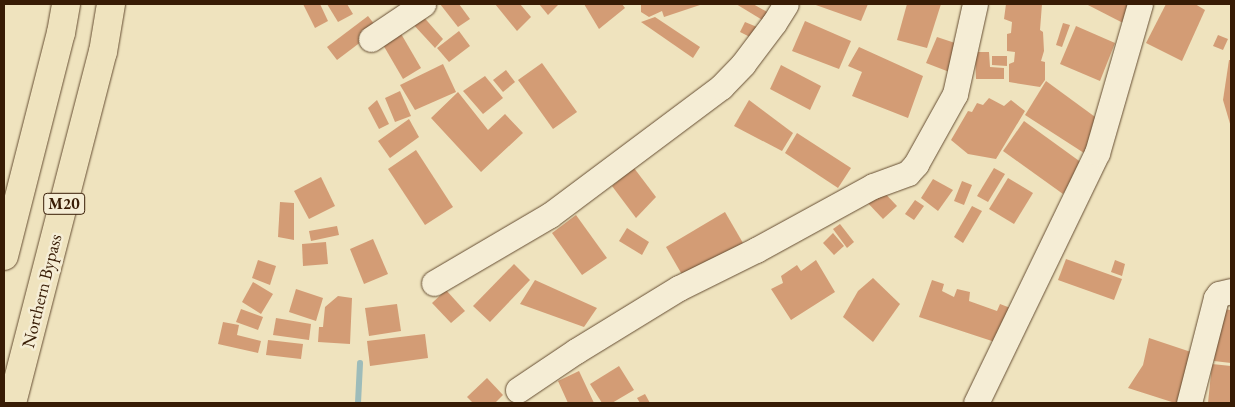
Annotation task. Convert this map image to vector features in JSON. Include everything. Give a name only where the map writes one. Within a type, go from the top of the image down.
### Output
[{"type":"highway","name":"M20","points":[[4,256],[61,33],[66,4]]},
{"type":"highway","name":"Northern Bypass","points":[[12,403],[103,52],[111,4]]},
{"type":"street","points":[[371,39],[423,4]]},
{"type":"street","points":[[434,283],[550,215],[721,87],[743,64],[786,4]]},
{"type":"street","points":[[518,390],[576,351],[679,288],[756,250],[873,186],[908,173],[916,164],[955,94],[975,4]]},
{"type":"street","points":[[976,403],[1097,152],[1140,4]]},
{"type":"street","points":[[1189,403],[1216,298],[1219,294],[1231,291]]},
{"type":"building","points":[[303,4],[320,4],[328,21],[315,28]]},
{"type":"building","points":[[327,4],[347,4],[353,14],[338,22]]},
{"type":"building","points":[[440,4],[459,4],[470,19],[458,27]]},
{"type":"building","points":[[495,4],[520,4],[531,17],[517,31]]},
{"type":"building","points":[[539,4],[559,4],[548,15]]},
{"type":"building","points":[[584,4],[622,4],[625,8],[599,29]]},
{"type":"building","points":[[641,4],[703,4],[664,17],[662,11],[649,17],[641,12]]},
{"type":"building","points":[[736,4],[753,4],[769,13],[764,21]]},
{"type":"building","points":[[813,4],[868,4],[861,21]]},
{"type":"building","points":[[907,4],[941,4],[927,48],[897,40]]},
{"type":"building","points":[[1006,4],[1042,4],[1040,30],[1043,32],[1044,51],[1041,61],[1045,62],[1045,80],[1040,87],[1009,82],[1009,64],[1014,62],[1015,52],[1007,51],[1007,34],[1011,33],[1012,22],[1004,19]]},
{"type":"building","points":[[1086,4],[1130,4],[1123,23]]},
{"type":"building","points":[[1166,4],[1195,4],[1205,10],[1182,61],[1146,43]]},
{"type":"building","points":[[421,14],[443,39],[435,48],[412,23]]},
{"type":"building","points":[[368,16],[378,29],[337,60],[327,47]]},
{"type":"building","points":[[655,17],[700,47],[693,58],[641,22]]},
{"type":"building","points":[[805,21],[851,41],[839,69],[792,51]]},
{"type":"building","points":[[745,22],[757,27],[752,38],[740,32]]},
{"type":"building","points":[[1063,23],[1070,25],[1062,47],[1056,45]]},
{"type":"building","points":[[1076,26],[1115,43],[1100,81],[1060,64]]},
{"type":"building","points":[[459,31],[470,46],[449,62],[437,48]]},
{"type":"building","points":[[400,32],[421,68],[403,79],[382,43]]},
{"type":"building","points":[[1218,35],[1228,39],[1223,50],[1213,46]]},
{"type":"building","points":[[937,37],[961,45],[952,73],[926,63]]},
{"type":"building","points":[[859,47],[923,76],[908,118],[852,96],[862,72],[848,66]]},
{"type":"building","points":[[975,52],[989,52],[990,67],[1004,68],[1004,79],[976,79]]},
{"type":"building","points":[[992,56],[1007,56],[1007,66],[992,65]]},
{"type":"building","points":[[1229,60],[1231,60],[1231,127],[1223,100]]},
{"type":"building","points":[[542,63],[577,112],[553,129],[518,80]]},
{"type":"building","points":[[443,64],[456,92],[415,110],[400,85]]},
{"type":"building","points":[[781,65],[821,86],[810,110],[770,89]]},
{"type":"building","points":[[506,70],[515,82],[503,92],[493,80]]},
{"type":"building","points":[[485,76],[503,98],[483,114],[463,91]]},
{"type":"building","points":[[1046,81],[1102,122],[1084,153],[1025,115]]},
{"type":"building","points":[[400,91],[411,116],[395,122],[385,98]]},
{"type":"building","points":[[458,92],[488,130],[505,114],[523,133],[481,172],[431,118]]},
{"type":"building","points":[[989,98],[1004,106],[1011,100],[1025,111],[996,159],[968,154],[951,140],[968,111],[972,112],[977,103],[983,105]]},
{"type":"building","points":[[377,100],[389,124],[379,129],[368,108]]},
{"type":"building","points":[[749,100],[793,133],[782,151],[734,126]]},
{"type":"building","points":[[409,119],[419,137],[390,158],[378,141]]},
{"type":"building","points":[[1024,121],[1082,163],[1063,194],[1003,151]]},
{"type":"building","points":[[797,133],[851,168],[838,188],[785,153]]},
{"type":"building","points":[[416,150],[453,207],[425,225],[388,169]]},
{"type":"building","points":[[634,168],[656,197],[636,218],[612,186]]},
{"type":"building","points":[[994,168],[1005,174],[988,202],[977,196]]},
{"type":"building","points":[[321,177],[335,206],[309,219],[294,191]]},
{"type":"building","points":[[1008,178],[1033,193],[1014,224],[989,209]]},
{"type":"building","points":[[933,179],[953,190],[938,211],[921,198]]},
{"type":"building","points":[[962,181],[972,185],[964,205],[954,201]]},
{"type":"building","points":[[878,186],[897,206],[883,219],[864,199]]},
{"type":"building","points":[[915,200],[924,206],[914,220],[905,214]]},
{"type":"building","points":[[280,202],[294,203],[294,240],[278,237]]},
{"type":"building","points":[[972,206],[982,211],[963,243],[954,237]]},
{"type":"building","points":[[725,212],[743,243],[684,278],[666,247]]},
{"type":"building","points":[[576,215],[607,258],[582,275],[552,233]]},
{"type":"building","points":[[840,224],[854,242],[847,248],[833,229]]},
{"type":"building","points":[[337,226],[339,235],[311,241],[309,231]]},
{"type":"building","points":[[627,228],[649,242],[642,255],[619,241]]},
{"type":"building","points":[[833,233],[844,246],[834,255],[823,243]]},
{"type":"building","points":[[373,239],[388,274],[364,284],[350,249]]},
{"type":"building","points":[[326,242],[328,264],[303,266],[302,244]]},
{"type":"building","points":[[1066,259],[1122,279],[1114,300],[1058,280]]},
{"type":"building","points":[[258,260],[276,266],[270,285],[252,278]]},
{"type":"building","points":[[816,260],[835,292],[791,320],[771,289],[783,283],[781,276],[797,265],[801,271]]},
{"type":"building","points":[[1115,260],[1125,264],[1122,276],[1111,272]]},
{"type":"building","points":[[514,264],[530,280],[490,322],[473,306]]},
{"type":"building","points":[[873,278],[900,304],[873,342],[843,317],[858,291]]},
{"type":"building","points":[[535,280],[597,308],[584,327],[520,304]]},
{"type":"building","points":[[932,280],[944,284],[942,291],[954,297],[957,289],[970,292],[969,301],[997,311],[1000,304],[1013,309],[1001,344],[919,317]]},
{"type":"building","points":[[253,282],[273,294],[261,314],[242,302]]},
{"type":"building","points":[[296,289],[323,298],[316,321],[289,312]]},
{"type":"building","points":[[446,290],[465,311],[451,323],[432,303]]},
{"type":"building","points":[[338,296],[352,298],[350,344],[318,342],[319,327],[323,327],[325,307]]},
{"type":"building","points":[[397,304],[401,331],[369,336],[365,308]]},
{"type":"building","points":[[241,309],[263,317],[258,330],[236,322]]},
{"type":"building","points":[[1221,309],[1231,310],[1231,363],[1214,361]]},
{"type":"building","points":[[276,318],[311,324],[309,340],[273,335]]},
{"type":"building","points":[[223,322],[239,325],[237,335],[261,341],[258,353],[218,344]]},
{"type":"building","points":[[425,334],[428,358],[370,366],[367,341]]},
{"type":"building","points":[[1149,338],[1197,354],[1184,403],[1175,403],[1128,388],[1143,365]]},
{"type":"building","points":[[268,340],[303,344],[301,359],[266,355]]},
{"type":"building","points":[[1212,364],[1231,366],[1231,403],[1208,403]]},
{"type":"building","points":[[619,366],[634,390],[612,403],[602,403],[590,384]]},
{"type":"building","points":[[579,371],[594,403],[568,403],[558,381]]},
{"type":"building","points":[[487,378],[503,395],[495,403],[473,403],[467,397]]},
{"type":"building","points":[[645,394],[650,403],[640,403],[637,398]]},
{"type":"waterway","points":[[358,403],[360,363]]}]
